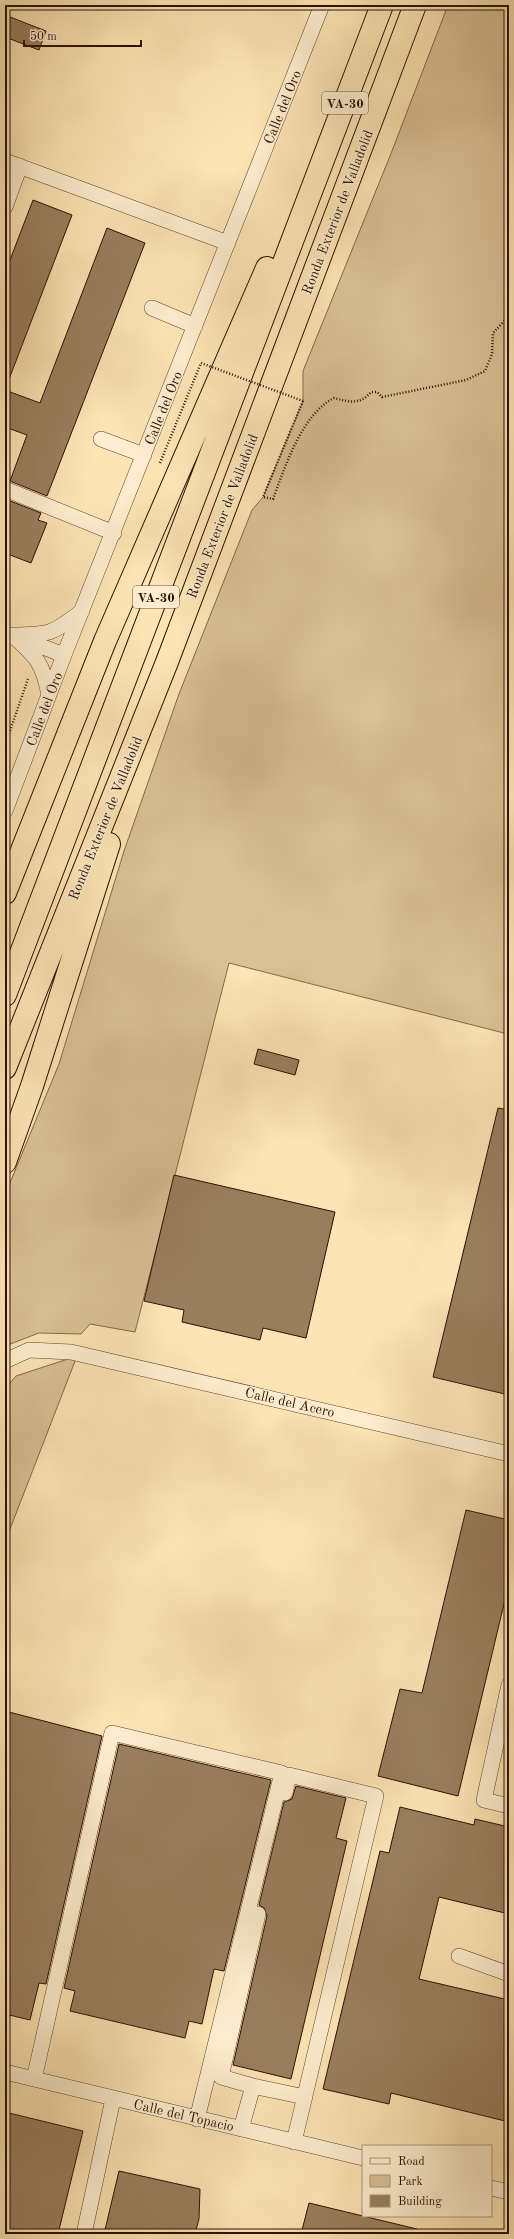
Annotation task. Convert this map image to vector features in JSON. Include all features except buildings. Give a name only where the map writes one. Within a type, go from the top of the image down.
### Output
[{"type":"highway","name":"Ronda Exterior de Valladolid","points":[[5,995],[382,5]]},
{"type":"highway","name":"Ronda Exterior de Valladolid","points":[[5,1068],[167,662],[415,5]]},
{"type":"highway","points":[[5,893],[105,641],[182,460],[269,264],[308,200]]},
{"type":"highway","points":[[5,1162],[32,1086],[167,662]]},
{"type":"street","name":"Calle del Oro","points":[[5,811],[64,655],[114,533],[322,5]]},
{"type":"street","points":[[5,161],[228,243]]},
{"type":"street","points":[[5,207],[20,166]]},
{"type":"street","points":[[152,308],[195,326]]},
{"type":"street","points":[[101,439],[144,455]]},
{"type":"street","points":[[5,489],[114,533]]},
{"type":"street","points":[[9,633],[45,635],[58,629],[82,611]]},
{"type":"street","points":[[9,633],[64,655]]},
{"type":"street","points":[[9,633],[33,654],[44,672],[49,695]]},
{"type":"street","name":"Calle del Acero","points":[[5,1360],[29,1350],[71,1352],[509,1454]]},
{"type":"street","points":[[509,1685],[484,1800],[509,1806]]},
{"type":"street","points":[[34,2079],[112,1733],[282,1773],[197,2119]]},
{"type":"street","points":[[294,2142],[305,2097],[376,1796],[289,1775],[220,2077],[253,2086],[305,2097]]},
{"type":"street","points":[[459,1956],[509,1974]]},
{"type":"street","name":"Calle del Topacio","points":[[5,2072],[362,2158]]},
{"type":"street","points":[[241,2129],[253,2086]]},
{"type":"street","points":[[84,2234],[113,2099]]},
{"type":"street","points":[[492,2188],[509,2192]]},
{"type":"path","points":[[159,466],[201,363],[303,401],[262,497],[273,499],[291,449],[322,404],[334,398],[352,403],[365,399],[371,392],[377,392],[382,397],[466,380],[485,371],[492,354],[494,334],[509,316]]},
{"type":"path","points":[[5,744],[28,682],[26,675]]},
{"type":"green space","points":[[448,5],[509,5],[509,1050],[504,1033],[229,963],[135,1332],[90,1324],[81,1334],[39,1333],[5,1346],[5,1195],[59,1064],[124,851],[179,694],[252,510],[263,497],[303,401],[303,371],[392,151]]},
{"type":"green space","points":[[77,1356],[5,1542],[5,1389],[16,1376]]}]
